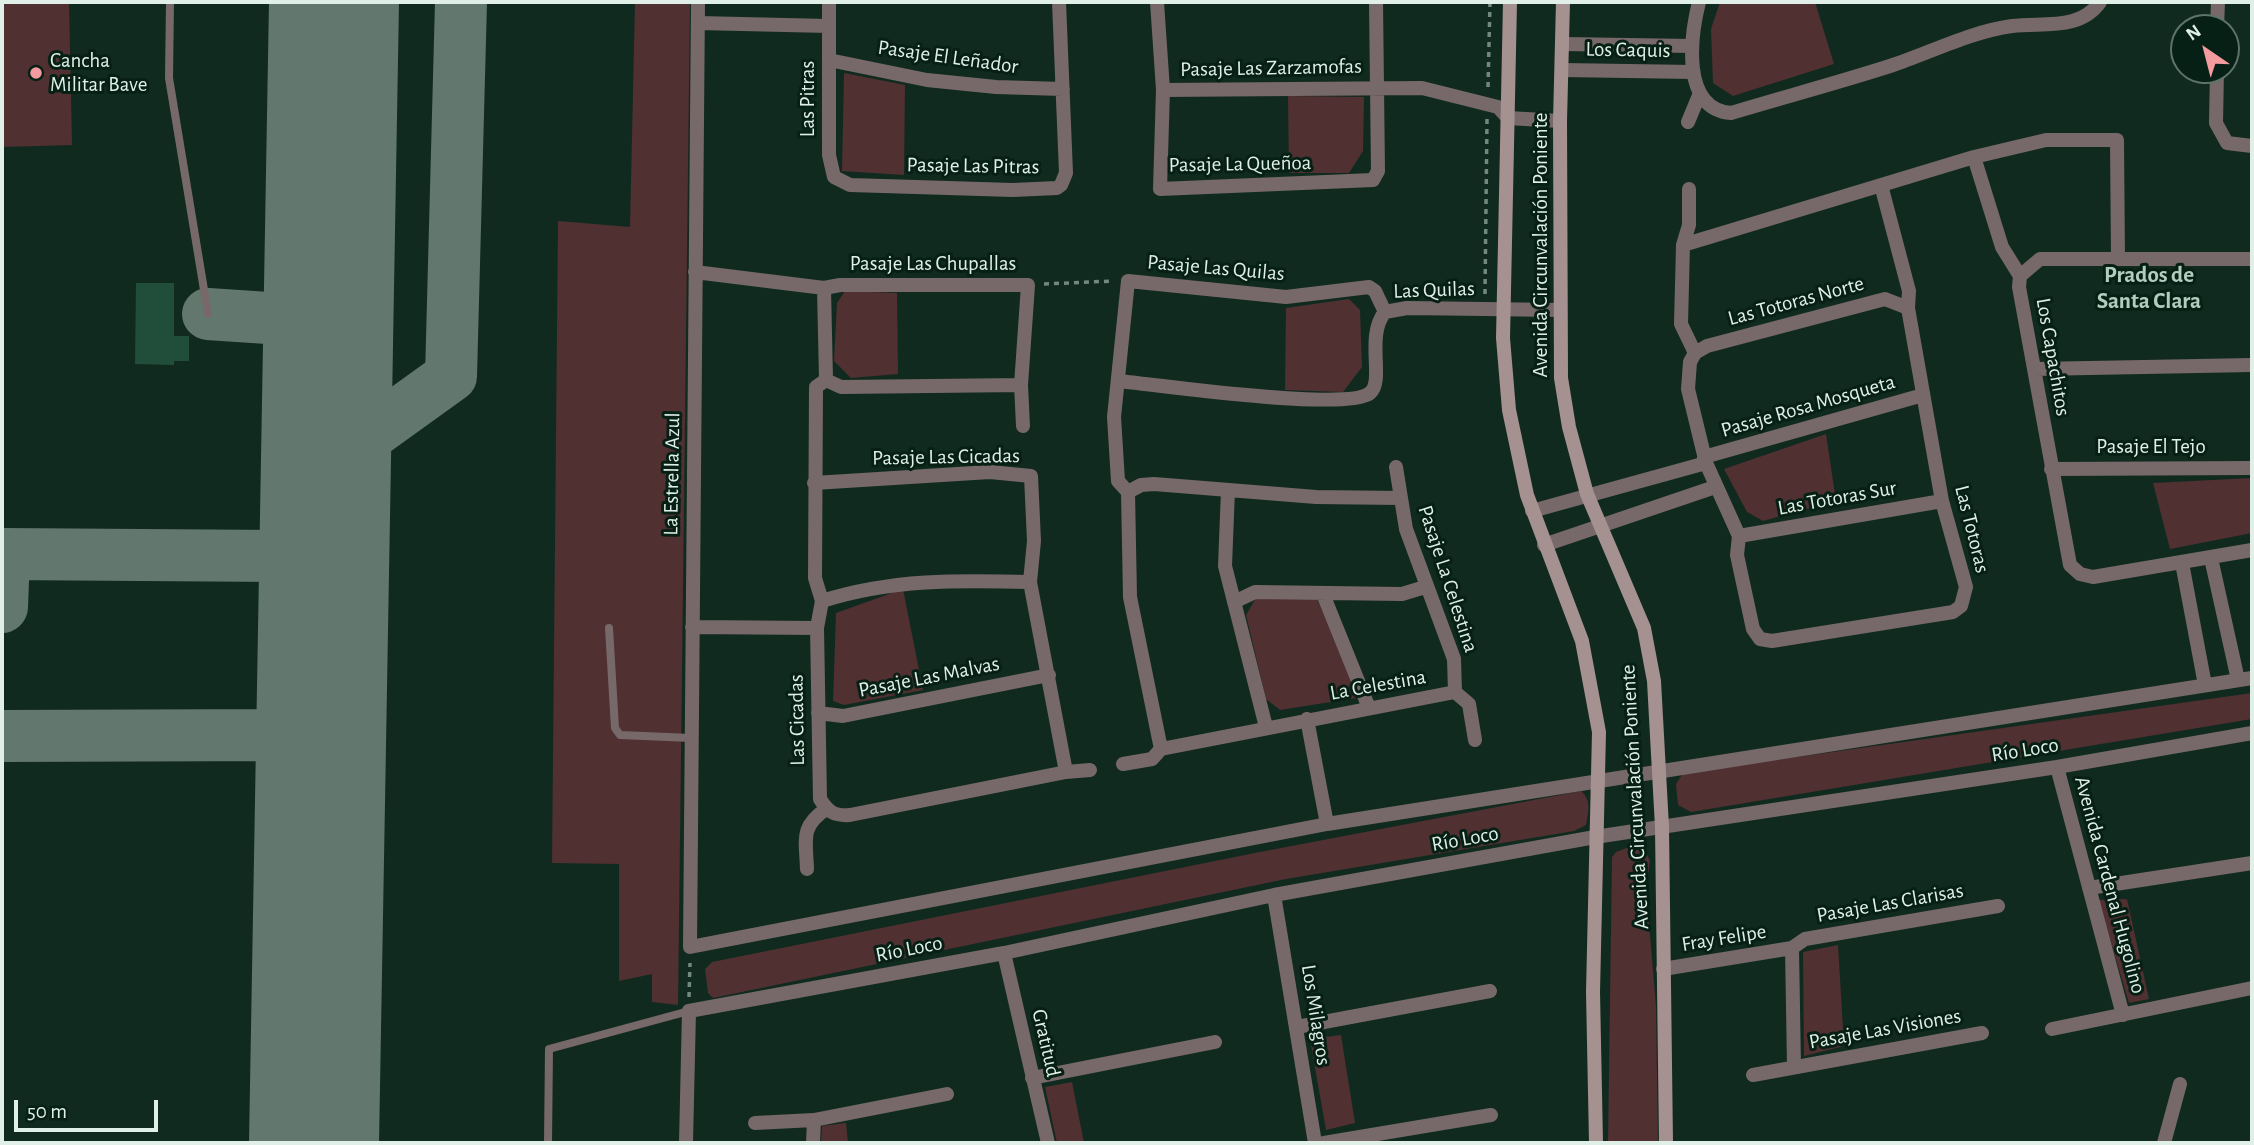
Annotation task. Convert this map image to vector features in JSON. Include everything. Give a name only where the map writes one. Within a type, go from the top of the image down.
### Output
[{"type":"street","name":"La Estrella Azul","points":[[690,947],[698,2]]},
{"type":"street","name":"Las Pitras","points":[[830,2],[830,171]]},
{"type":"street","name":"Pasaje Las Pitras","points":[[830,171],[839,182],[850,185],[1013,190],[1057,188],[1064,181],[1067,163],[1059,2]]},
{"type":"street","name":"Pasaje La Queñoa","points":[[1157,2],[1163,90],[1160,189],[1366,182],[1377,176],[1379,88]]},
{"type":"street","points":[[1376,2],[1379,88]]},
{"type":"street","name":"Avenida Circunvalación Poniente","points":[[1510,2],[1504,309],[1509,410],[1518,464],[1532,511],[1573,613],[1588,663],[1599,732],[1592,1060],[1596,1143]]},
{"type":"street","name":"Avenida Circunvalación Poniente","points":[[1563,2],[1560,121],[1560,310],[1563,390],[1569,427],[1587,494],[1644,628],[1654,681],[1662,827],[1665,1143]]},
{"type":"street","points":[[1699,2],[1692,46],[1693,72],[1700,93],[1719,110],[1731,113],[1889,66],[1980,33],[2011,26],[2077,21],[2090,14],[2100,2]]},
{"type":"street","points":[[698,23],[828,26]]},
{"type":"street","name":"Los Caquis","points":[[1563,44],[1692,46]]},
{"type":"street","name":"Pasaje El Leñador","points":[[829,60],[927,80],[996,87],[1063,89]]},
{"type":"street","name":"Los Caquis","points":[[1562,70],[1693,72]]},
{"type":"street","points":[[2217,84],[2217,130],[2227,144],[2252,146]]},
{"type":"street","name":"Pasaje Las Zarzamofas","points":[[1163,90],[1422,88],[1498,107],[1508,118]]},
{"type":"street","points":[[1688,122],[1700,93]]},
{"type":"street","points":[[1508,118],[1560,121]]},
{"type":"street","points":[[1683,245],[1974,157],[2046,140],[2117,140],[2118,259]]},
{"type":"street","points":[[1974,157],[2002,247],[2020,276]]},
{"type":"street","name":"Las Totoras","points":[[1695,353],[1690,362],[1688,389],[1705,460],[1739,536],[1737,555],[1753,629],[1760,639],[1772,641],[1953,612],[1961,606],[1966,587],[1942,501],[1908,308],[1909,292],[1881,185]]},
{"type":"street","points":[[1689,189],[1689,225],[1683,245],[1681,324],[1695,353]]},
{"type":"street","name":"Los Capachitos","points":[[2252,259],[2040,259],[2020,276],[2019,287],[2066,555],[2070,565],[2080,574],[2093,577],[2252,550]]},
{"type":"street","name":"Pasaje Las Chupallas","points":[[695,272],[824,288],[841,285],[1028,285],[1021,385],[1023,426]]},
{"type":"street","name":"Pasaje Las Quilas","points":[[1128,492],[1118,481],[1115,432],[1128,281],[1286,297],[1369,287],[1376,291],[1385,312]]},
{"type":"street","points":[[824,288],[826,380]]},
{"type":"street","name":"Las Totoras Norte","points":[[1695,353],[1707,346],[1885,299],[1908,308]]},
{"type":"street","name":"Las Quilas","points":[[1119,382],[1338,401],[1370,393],[1376,385],[1374,331],[1385,312],[1407,309],[1560,310]]},
{"type":"street","points":[[2035,369],[2252,365]]},
{"type":"street","points":[[826,380],[841,387],[1021,385]]},
{"type":"street","points":[[826,380],[816,387],[814,450],[814,578],[822,601],[867,589],[918,581],[1030,582]]},
{"type":"street","name":"Pasaje Rosa Mosqueta","points":[[1705,460],[1923,395]]},
{"type":"street","points":[[1532,511],[1705,460]]},
{"type":"street","name":"Pasaje La Celestina","points":[[1396,467],[1406,529],[1425,587],[1454,659],[1455,692],[1469,704],[1475,740]]},
{"type":"street","name":"Pasaje El Tejo","points":[[2051,468],[2252,468]]},
{"type":"street","name":"Pasaje Las Cicadas","points":[[814,483],[990,472],[1031,476],[1034,541],[1030,582],[1066,772]]},
{"type":"street","points":[[1161,749],[1130,597],[1128,492],[1146,484],[1315,497],[1400,498]]},
{"type":"street","points":[[1544,545],[1715,487]]},
{"type":"street","points":[[1123,764],[1152,760],[1161,749],[1266,727],[1225,566],[1227,490]]},
{"type":"street","name":"Las Totoras Sur","points":[[1739,536],[1942,501]]},
{"type":"street","points":[[2211,558],[2245,679]]},
{"type":"street","points":[[2182,563],[2205,685]]},
{"type":"street","points":[[1234,602],[1255,592],[1402,594],[1425,587]]},
{"type":"street","points":[[1323,594],[1369,708]]},
{"type":"street","name":"Las Cicadas","points":[[822,601],[817,628],[818,713],[820,799],[826,809]]},
{"type":"street","points":[[692,626],[817,628]]},
{"type":"street","name":"Pasaje Las Malvas","points":[[818,713],[843,716],[1049,675]]},
{"type":"street","name":"Río Loco","points":[[690,947],[1327,824],[2245,679]]},
{"type":"street","name":"La Celestina","points":[[1266,727],[1455,692]]},
{"type":"street","name":"La Celestina","points":[[1307,719],[1327,824]]},
{"type":"street","name":"Río Loco","points":[[689,1011],[1004,953],[1274,895],[1595,837],[2057,767],[2252,733]]},
{"type":"street","name":"Avenida Cardenal Hugolino","points":[[2057,767],[2123,1015]]},
{"type":"street","points":[[807,869],[808,823],[826,809],[837,816],[850,815],[1066,772],[1090,770]]},
{"type":"street","points":[[2089,888],[2252,863]]},
{"type":"street","name":"Los Milagros","points":[[1274,895],[1315,1143]]},
{"type":"street","name":"Pasaje Las Clarisas","points":[[1791,948],[1805,939],[1998,906]]},
{"type":"street","name":"Fray Felipe","points":[[1663,969],[1791,948]]},
{"type":"street","name":"Pasaje Las Visiones","points":[[1791,948],[1794,1067]]},
{"type":"street","name":"Gratitud","points":[[1004,953],[1048,1143]]},
{"type":"street","points":[[2052,1029],[2252,988]]},
{"type":"street","points":[[1297,1027],[1490,991]]},
{"type":"street","points":[[685,1143],[689,1011]]},
{"type":"street","name":"Pasaje Las Visiones","points":[[1753,1075],[1982,1033]]},
{"type":"street","points":[[1032,1078],[1215,1042]]},
{"type":"street","points":[[2164,1143],[2180,1084]]},
{"type":"street","points":[[755,1123],[814,1120],[947,1094]]},
{"type":"street","points":[[1324,1143],[1491,1115]]},
{"type":"street","points":[[813,1143],[814,1120]]},
{"type":"lane","points":[[170,2],[169,78],[208,314]]},
{"type":"lane","points":[[609,628],[615,728],[620,735],[691,738]]},
{"type":"lane","points":[[548,1143],[550,1049],[689,1011]]},
{"type":"path","points":[[1028,285],[1128,281]]},
{"type":"path","points":[[689,1011],[690,947]]},
{"type":"shaded area","name":"Cancha Militar Bave","points":[[2,2],[69,2],[72,145],[2,147]]},
{"type":"shaded area","points":[[635,2],[690,2],[678,1005],[652,1002],[652,974],[619,981],[619,864],[552,863],[558,221],[630,227]]},
{"type":"shaded area","points":[[1720,2],[1815,2],[1834,64],[1733,96],[1713,83],[1711,29]]},
{"type":"shaded area","points":[[844,73],[905,85],[904,175],[842,171]]},
{"type":"shaded area","points":[[1288,96],[1364,97],[1363,151],[1349,173],[1289,173]]},
{"type":"shaded area","points":[[845,291],[897,293],[898,374],[851,378],[834,361],[837,303]]},
{"type":"shaded area","points":[[1349,299],[1360,310],[1362,367],[1343,392],[1285,390],[1286,308]]},
{"type":"shaded area","points":[[1826,434],[1836,501],[1763,521],[1747,512],[1724,469]]},
{"type":"shaded area","points":[[2252,478],[2252,533],[2170,549],[2153,483]]},
{"type":"shaded area","points":[[903,589],[923,690],[844,705],[833,701],[836,613]]},
{"type":"shaded area","points":[[1256,598],[1317,599],[1354,679],[1356,698],[1280,710],[1266,699],[1246,615]]},
{"type":"shaded area","points":[[2252,693],[2252,719],[1691,812],[1678,805],[1676,784],[1683,773]]},
{"type":"shaded area","points":[[1581,791],[1588,803],[1587,820],[1586,825],[1574,831],[1286,879],[713,998],[708,993],[705,969],[712,962],[1260,852]]},
{"type":"shaded area","points":[[1632,846],[1646,852],[1650,861],[1646,888],[1656,1006],[1658,1143],[1608,1143],[1612,857],[1616,852]]},
{"type":"shaded area","points":[[2127,899],[2149,999],[2129,1003],[2098,900]]},
{"type":"shaded area","points":[[1838,945],[1844,1046],[1804,1056],[1803,952]]},
{"type":"shaded area","points":[[1341,1035],[1355,1123],[1326,1130],[1310,1039]]},
{"type":"shaded area","points":[[1072,1082],[1084,1143],[1057,1143],[1045,1087]]},
{"type":"shaded area","points":[[846,1123],[848,1143],[821,1143],[822,1126]]},
{"type":"building","points":[[136,283],[174,283],[174,336],[189,336],[189,361],[174,361],[174,365],[135,364]]},
{"type":"taxiway","points":[[326,466],[451,376],[461,2]]},
{"type":"taxiway","points":[[208,314],[328,322]]},
{"type":"taxiway","points":[[2,607],[4,554],[279,556],[324,528]]},
{"type":"taxiway","points":[[279,556],[296,562],[324,586]]},
{"type":"taxiway","points":[[2,736],[280,735],[303,724],[321,705]]},
{"type":"taxiway","points":[[280,735],[294,743],[321,768]]},
{"type":"runway","points":[[314,1143],[334,2]]},
{"type":"place","name":"Cancha Militar Bave","points":[[36,73]]},
{"type":"district","name":"Prados de Santa Clara","points":[[2149,288]]}]
